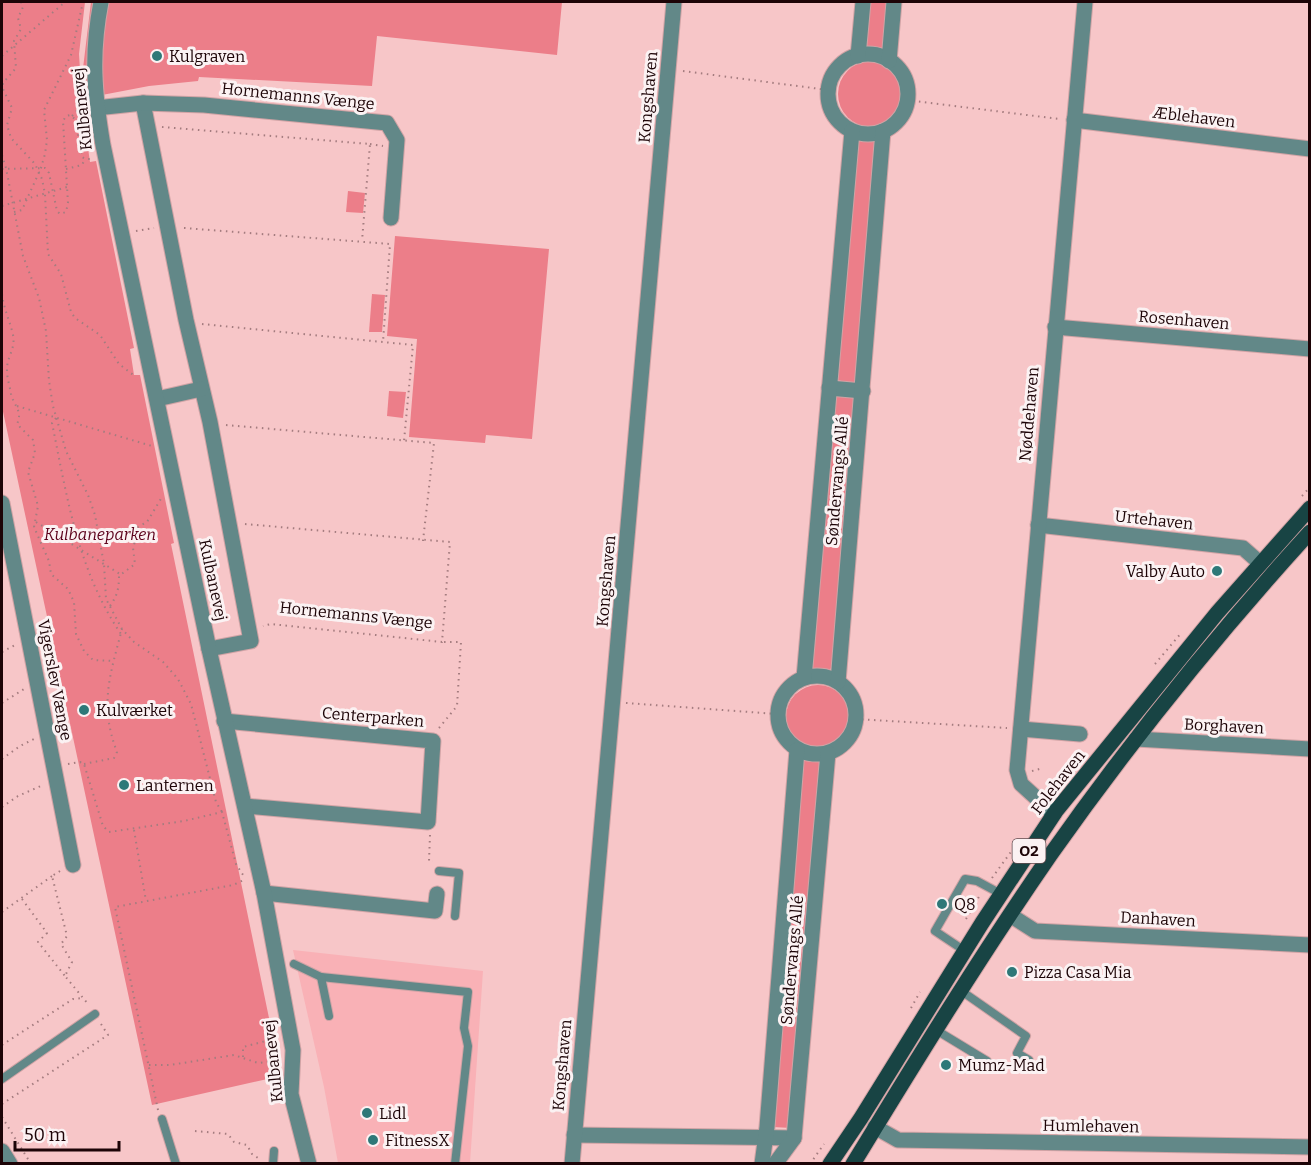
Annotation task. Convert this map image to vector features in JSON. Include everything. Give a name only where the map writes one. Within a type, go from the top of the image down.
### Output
[{"type":"main road","name":"Folehaven","points":[[830,1164],[1054,814],[1178,660],[1310,508]]},
{"type":"main road","name":"O2","points":[[853,1164],[960,990],[1051,854],[1136,739],[1206,651],[1307,539]]},
{"type":"street","name":"Kulbanevej","points":[[101,2],[96,26],[93,67],[96,108],[224,721],[264,893],[293,1050],[291,1094],[309,1164]]},
{"type":"street","name":"Kongshaven","points":[[572,1164],[674,2]]},
{"type":"street","points":[[858,56],[863,2]]},
{"type":"street","points":[[890,61],[894,2]]},
{"type":"street","name":"Nøddehaven","points":[[1054,814],[1026,789],[1017,770],[1085,2]]},
{"type":"street","points":[[858,56],[880,56],[890,61],[904,78],[907,89],[907,100],[903,113],[895,124],[883,131],[862,134],[852,131],[833,115],[828,90],[832,78],[838,68],[858,56]]},
{"type":"street","name":"Hornemanns Vænge","points":[[96,108],[143,103],[204,105],[387,123],[397,140],[392,218]]},
{"type":"street","points":[[143,103],[166,226],[210,422],[251,641],[209,649]]},
{"type":"street","name":"Æblehaven","points":[[1074,120],[1310,149]]},
{"type":"street","name":"Søndervangs Allé","points":[[804,678],[852,131]]},
{"type":"street","name":"Søndervangs Allé","points":[[838,682],[883,131]]},
{"type":"street","name":"Rosenhaven","points":[[1055,327],[1310,349]]},
{"type":"street","points":[[829,388],[863,391]]},
{"type":"street","points":[[156,399],[201,389]]},
{"type":"street","name":"Vigerslev Vænge","points":[[2,503],[73,865]]},
{"type":"street","name":"Urtehaven","points":[[1038,525],[1243,548],[1260,563]]},
{"type":"street","points":[[827,677],[838,682],[852,698],[855,708],[856,719],[850,736],[844,744],[828,753],[812,754],[797,750],[786,741],[779,728],[777,714],[779,703],[785,692],[804,678],[827,677]]},
{"type":"street","name":"Centerparken","points":[[224,721],[433,741],[429,822]]},
{"type":"street","points":[[1021,729],[1080,734]]},
{"type":"street","name":"Borghaven","points":[[1136,739],[1310,749]]},
{"type":"street","name":"Søndervangs Allé","points":[[762,1164],[797,750]]},
{"type":"street","name":"Søndervangs Allé","points":[[794,1138],[828,753]]},
{"type":"street","points":[[245,806],[429,822]]},
{"type":"street","points":[[264,893],[435,911],[437,894]]},
{"type":"street","name":"Danhaven","points":[[1010,915],[1035,931],[1310,945]]},
{"type":"street","name":"Humlehaven","points":[[875,1127],[898,1140],[1310,1148]]},
{"type":"street","points":[[574,1135],[794,1138]]},
{"type":"street","points":[[775,1164],[794,1138]]},
{"type":"street","points":[[2,1150],[10,1164]]},
{"type":"lane","points":[[439,871],[459,873],[455,916]]},
{"type":"lane","points":[[965,951],[934,932],[964,879],[977,881],[1002,894]]},
{"type":"lane","points":[[294,964],[321,977],[468,992],[464,1028],[468,1046],[455,1164]]},
{"type":"lane","points":[[321,977],[329,1016]]},
{"type":"lane","points":[[960,990],[1026,1036],[1017,1053],[1029,1060]]},
{"type":"lane","points":[[2,1079],[94,1014]]},
{"type":"lane","points":[[936,1030],[987,1061]]},
{"type":"lane","points":[[162,1119],[176,1164]]},
{"type":"lane","points":[[273,1162],[274,1151]]},
{"type":"path","points":[[21,2],[23,7],[18,18],[21,29],[16,35],[14,46],[16,68],[3,83],[3,89],[12,108],[7,125],[10,138],[25,153],[42,179],[45,194],[46,249],[61,274],[71,312],[75,318],[100,335],[119,364],[136,377]]},
{"type":"path","points":[[2,57],[65,2]]},
{"type":"path","points":[[14,212],[22,210],[41,168],[47,140],[44,110],[71,55],[83,2]]},
{"type":"path","points":[[668,69],[828,90]]},
{"type":"path","points":[[907,100],[1074,120]]},
{"type":"path","points":[[2,169],[41,168],[48,171],[57,211],[60,214],[64,213],[68,207],[63,121],[66,116],[75,119],[81,154],[85,159]]},
{"type":"path","points":[[148,124],[170,128],[370,144],[362,241]]},
{"type":"path","points":[[2,155],[23,256],[39,298],[46,331],[49,381],[56,418],[66,451],[88,495],[95,515],[104,564],[104,585],[110,606],[122,629],[134,642],[163,662],[178,679],[191,704],[216,802],[222,812],[236,864],[249,888]]},
{"type":"path","points":[[85,159],[105,156]]},
{"type":"path","points":[[66,170],[82,165],[85,159]]},
{"type":"path","points":[[2,206],[67,187]]},
{"type":"path","points":[[121,233],[166,226],[390,244],[383,342]]},
{"type":"path","points":[[2,294],[4,311],[14,335],[14,350],[6,370],[12,400],[19,411],[20,418],[17,424],[33,440],[36,453],[28,472],[38,506],[34,528],[49,561],[51,574],[68,589],[74,602],[76,634],[84,651],[93,660],[113,661]]},
{"type":"path","points":[[186,320],[212,326],[413,345],[404,441]]},
{"type":"path","points":[[134,367],[138,383]]},
{"type":"path","points":[[16,405],[152,446]]},
{"type":"path","points":[[56,418],[52,423],[80,549],[108,615],[121,634]]},
{"type":"path","points":[[210,422],[434,444],[423,541]]},
{"type":"path","points":[[110,606],[116,597],[120,574],[135,564],[133,548],[136,528],[147,522],[163,495]]},
{"type":"path","name":"Hornemanns Vænge","points":[[229,520],[252,526],[450,542],[442,642],[271,624],[248,630]]},
{"type":"path","points":[[36,521],[120,574]]},
{"type":"path","points":[[2,807],[55,773],[78,762],[84,764],[114,758],[117,752],[111,734],[107,696],[122,629]]},
{"type":"path","points":[[433,741],[439,728],[457,706],[461,642],[442,642]]},
{"type":"path","points":[[2,703],[37,681]]},
{"type":"path","points":[[614,703],[777,714]]},
{"type":"path","points":[[856,719],[1021,729]]},
{"type":"path","points":[[2,759],[20,746],[47,733]]},
{"type":"path","points":[[84,764],[104,829],[114,833],[222,812]]},
{"type":"path","points":[[429,822],[429,861],[434,861],[439,871]]},
{"type":"path","points":[[134,829],[146,901]]},
{"type":"path","points":[[2,912],[52,876],[73,865]]},
{"type":"path","points":[[52,876],[67,936],[62,944],[72,963],[65,976]]},
{"type":"path","points":[[162,1119],[156,1103],[115,907],[232,885],[246,879]]},
{"type":"path","points":[[2,1104],[108,1035],[83,998],[38,942],[47,933],[22,899]]},
{"type":"path","points":[[2,1045],[73,999],[83,998]]},
{"type":"path","points":[[243,1057],[243,1047],[279,1037]]},
{"type":"path","points":[[148,1066],[234,1055],[258,1063],[281,1061]]},
{"type":"path","points":[[2,1117],[31,1164]]},
{"type":"path","points":[[195,1131],[228,1134],[234,1142],[247,1144],[258,1160],[273,1162]]},
{"type":"shaded area","points":[[293,950],[483,971],[470,1163],[338,1163],[324,1087]]},
{"type":"green space","name":"Kulbaneparken","points":[[2,2],[85,2],[79,54],[81,85],[91,2],[562,2],[557,55],[377,36],[372,86],[199,77],[198,81],[149,86],[81,99],[90,162],[96,161],[134,348],[130,349],[134,375],[140,375],[174,543],[171,544],[281,1076],[152,1105],[2,407]]},
{"type":"green space","points":[[868,2],[888,2],[883,48],[868,49],[865,46]]},
{"type":"green space","points":[[871,61],[883,64],[894,71],[901,82],[904,94],[901,106],[894,117],[883,124],[871,127],[859,124],[848,117],[841,106],[838,94],[841,82],[848,71],[859,64]]},
{"type":"green space","points":[[871,139],[876,142],[855,381],[853,383],[836,380],[857,142]]},
{"type":"green space","points":[[348,191],[365,193],[363,213],[346,212]]},
{"type":"green space","points":[[395,236],[549,249],[532,439],[486,435],[485,443],[409,437],[417,339],[387,336]]},
{"type":"green space","points":[[372,294],[385,295],[382,332],[369,332]]},
{"type":"green space","points":[[389,391],[406,392],[403,418],[387,416]]},
{"type":"green space","points":[[837,396],[854,397],[832,666],[830,670],[815,670],[812,664],[835,398]]},
{"type":"green space","points":[[812,685],[824,685],[841,694],[848,705],[850,717],[848,729],[841,740],[824,749],[812,749],[800,744],[791,735],[786,723],[786,711],[791,699],[800,690]]},
{"type":"green space","points":[[804,761],[823,762],[791,1128],[773,1127]]},
{"type":"place","name":"Kulgraven","points":[[157,56]]},
{"type":"place","name":"Valby Auto","points":[[1217,571]]},
{"type":"place","name":"Kulværket","points":[[84,710]]},
{"type":"place","name":"Lanternen","points":[[124,785]]},
{"type":"place","name":"Q8","points":[[942,904]]},
{"type":"place","name":"Pizza Casa Mia","points":[[1012,972]]},
{"type":"place","name":"Mumz-Mad","points":[[946,1065]]},
{"type":"place","name":"Lidl","points":[[367,1113]]},
{"type":"place","name":"FitnessX","points":[[373,1140]]}]
